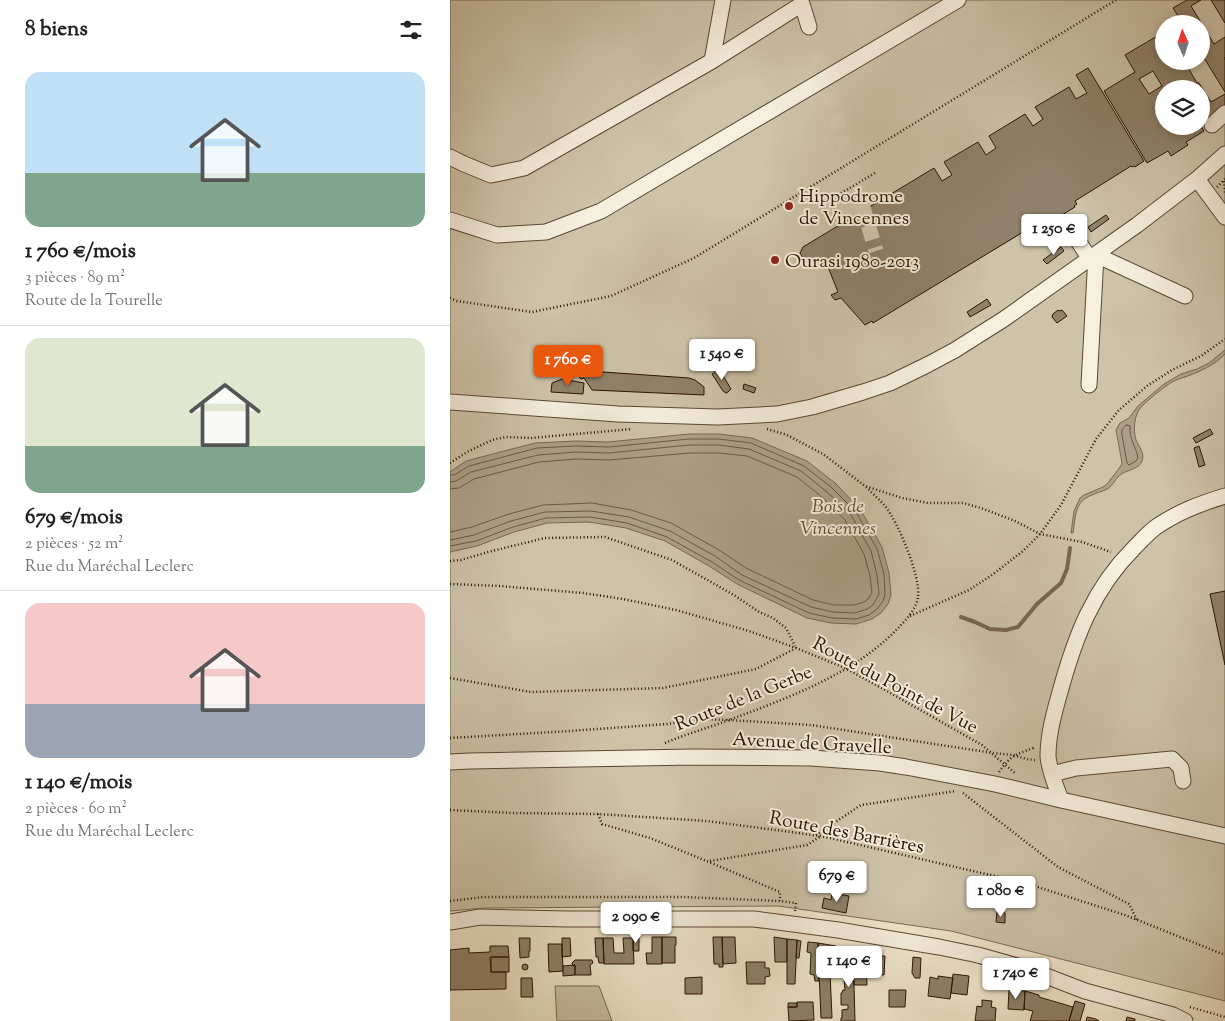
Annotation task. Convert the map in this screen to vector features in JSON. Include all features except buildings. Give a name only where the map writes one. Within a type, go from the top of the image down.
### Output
[{"type":"street","points":[[712,61],[723,0]]},
{"type":"street","points":[[450,220],[497,235],[546,232],[601,211],[958,0]]},
{"type":"street","points":[[450,157],[491,175],[524,168],[712,61],[805,1],[809,27]]},
{"type":"street","points":[[1212,125],[1225,114]]},
{"type":"street","points":[[450,402],[618,414],[718,411],[777,414],[812,407],[863,392],[890,383],[955,350],[1004,319],[1093,257],[1197,179],[1225,154]]},
{"type":"street","points":[[1197,179],[1225,217]]},
{"type":"street","points":[[1078,241],[1093,257],[1185,296]]},
{"type":"street","points":[[1089,385],[1093,257]]},
{"type":"street","points":[[1061,800],[1048,758],[1052,723],[1067,667],[1095,598],[1122,560],[1154,528],[1198,504],[1225,496]]},
{"type":"street","name":"Avenue de Gravelle","points":[[450,762],[693,757],[834,759],[906,766],[1225,836]]},
{"type":"street","points":[[1052,774],[1076,768],[1172,759],[1181,768],[1183,781]]},
{"type":"street","points":[[450,922],[480,917],[754,919],[838,930],[939,947],[1028,969],[1085,990],[1173,1015],[1185,1021]]},
{"type":"path","points":[[450,298],[457,301],[532,312],[611,296],[694,258],[1116,0]]},
{"type":"path","points":[[838,195],[875,173]]},
{"type":"path","points":[[1224,180],[1225,195]]},
{"type":"path","points":[[909,616],[969,590],[1023,551],[1040,534],[1061,505],[1096,439],[1119,410],[1147,386],[1172,370],[1201,356],[1225,339]]},
{"type":"path","points":[[760,427],[787,435],[822,454],[865,486],[902,498],[928,503],[963,503],[981,508],[1015,521],[1040,534],[1082,542],[1110,551],[1122,560]]},
{"type":"path","points":[[450,463],[492,440],[506,437],[531,438],[639,428]]},
{"type":"path","name":"Route de la Gerbe","points":[[663,744],[730,720],[806,689],[868,654],[890,637],[909,616],[918,598],[917,581],[908,548],[886,507],[865,486]]},
{"type":"path","points":[[450,561],[461,560],[545,538],[605,537],[672,560],[734,595],[786,628],[796,648],[756,669],[663,688],[531,692],[450,678]]},
{"type":"path","name":"Route du Point de Vue","points":[[450,584],[539,588],[582,593],[676,610],[720,622],[796,648],[845,668],[982,745],[1018,776]]},
{"type":"path","points":[[450,738],[666,724],[703,719],[811,725],[993,754],[1013,755],[1026,759],[1039,760],[1048,758]]},
{"type":"path","points":[[995,784],[998,775],[1013,755]]},
{"type":"path","points":[[816,835],[862,805],[966,789]]},
{"type":"path","points":[[960,791],[1058,867],[1129,904],[1137,920]]},
{"type":"path","name":"Route des Barrières","points":[[450,810],[598,814],[708,821],[816,835],[1025,883],[1125,914],[1225,955]]},
{"type":"path","points":[[598,814],[602,824],[650,838],[780,892],[780,901]]},
{"type":"path","points":[[709,862],[807,845],[821,836]]},
{"type":"path","points":[[450,901],[484,897],[683,897],[796,903],[795,912]]},
{"type":"green space","name":"Bois de Vincennes","points":[[450,0],[1225,0],[1225,1001],[951,931],[778,906],[485,908],[450,911]]},
{"type":"green space","points":[[555,986],[599,986],[612,1021],[557,1021]]},
{"type":"water","points":[[1225,350],[1225,354],[1212,365],[1171,383],[1141,407],[1134,427],[1136,440],[1143,456],[1141,463],[1137,467],[1121,474],[1108,488],[1086,498],[1082,502],[1077,510],[1073,533],[1071,533],[1074,511],[1080,498],[1108,483],[1122,464],[1116,430],[1120,423],[1129,418],[1138,406],[1164,384],[1181,374],[1209,363]]},
{"type":"water","points":[[689,434],[719,434],[752,438],[807,461],[835,483],[860,509],[882,547],[889,573],[891,595],[888,604],[881,613],[872,619],[856,624],[831,623],[807,618],[737,584],[665,541],[626,528],[589,522],[547,523],[514,532],[477,546],[450,552],[450,472],[466,461],[535,443],[608,442]]},
{"type":"waterway","points":[[961,617],[990,629],[1006,630],[1018,627],[1037,604],[1061,583],[1067,569],[1070,548]]},
{"type":"tunnel","points":[[809,27],[876,251]]},
{"type":"place","name":"Hippodrome de Vincennes","points":[[789,206]]},
{"type":"place","name":"Ourasi 1980-2013","points":[[775,260]]}]
